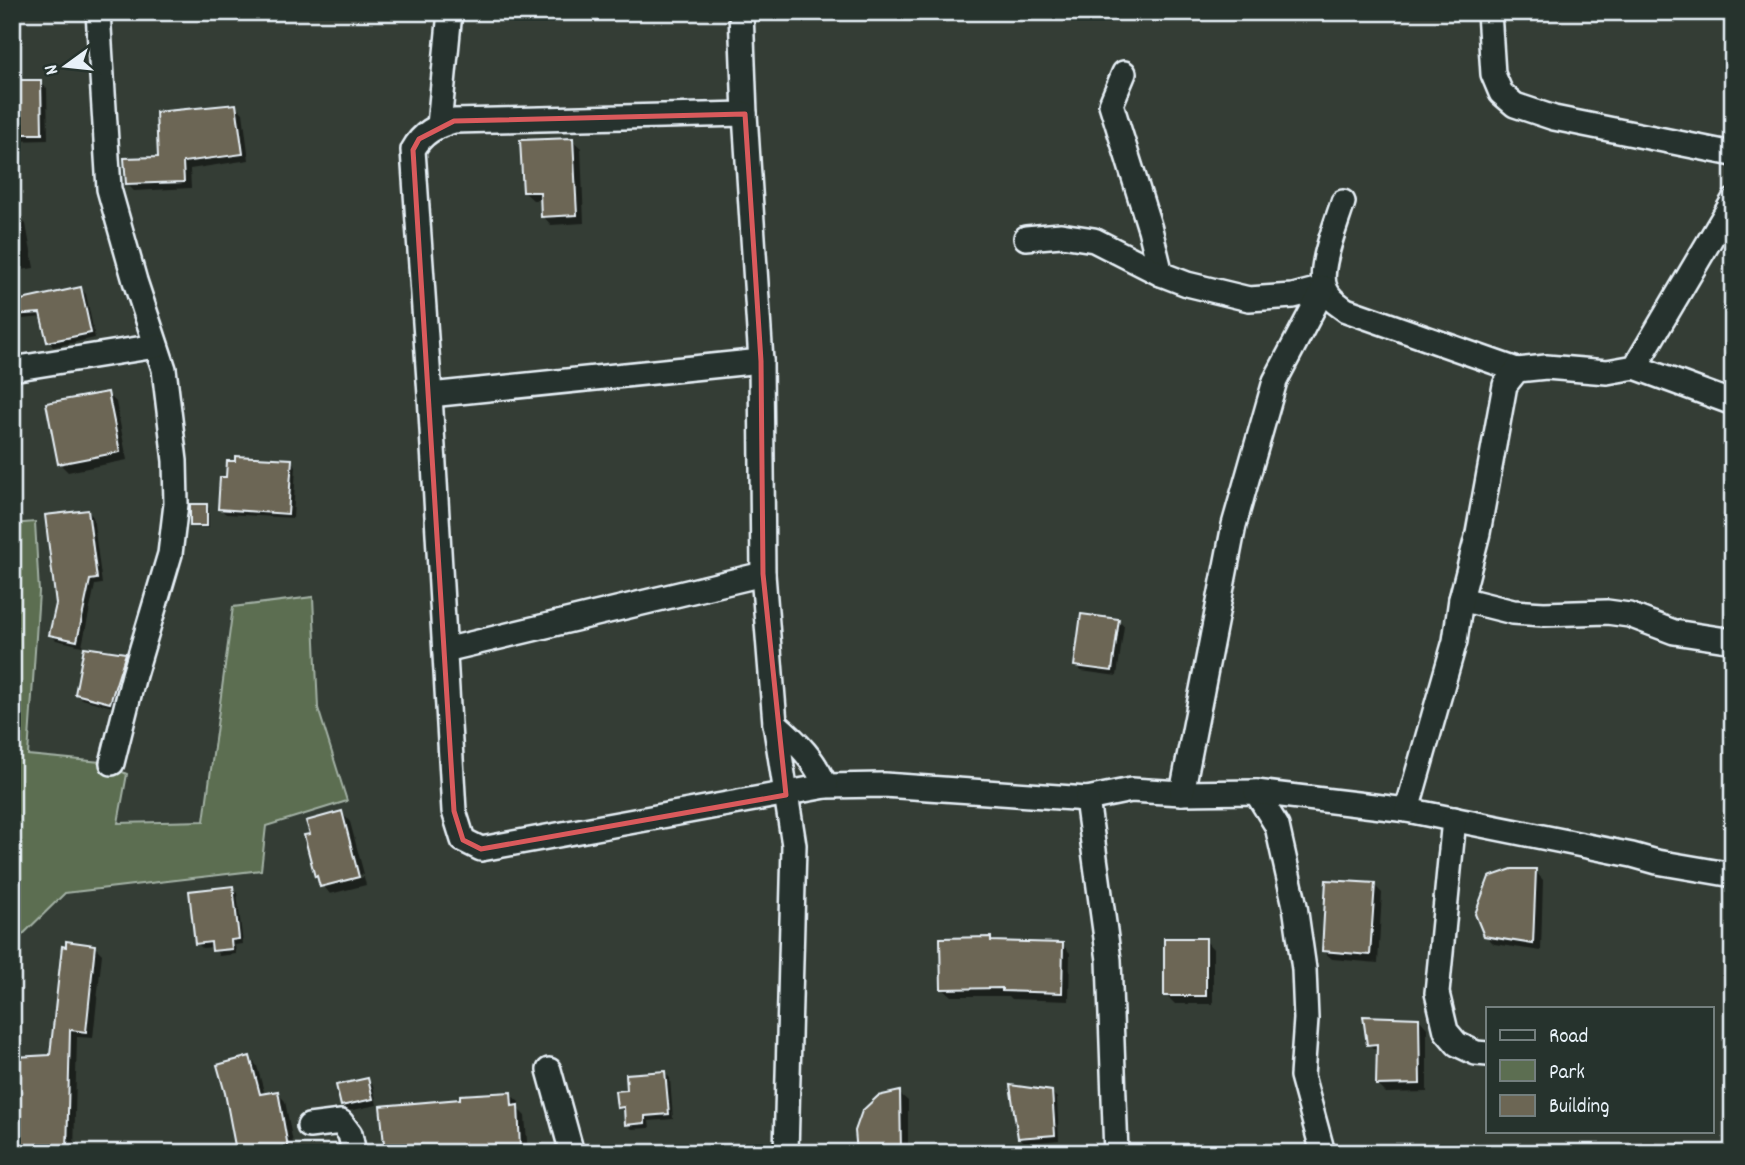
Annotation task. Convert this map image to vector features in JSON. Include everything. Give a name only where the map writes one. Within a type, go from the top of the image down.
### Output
[{"type":"street","points":[[98,12],[109,190],[164,369],[175,461],[176,504],[170,554],[134,675],[112,763]]},
{"type":"street","points":[[439,125],[450,12]]},
{"type":"street","points":[[741,12],[761,361],[763,574],[775,723],[794,845],[786,1153]]},
{"type":"street","points":[[1489,12],[1493,74],[1501,93],[1514,105],[1554,118],[1733,154]]},
{"type":"street","points":[[1124,73],[1111,104],[1150,229],[1161,274]]},
{"type":"street","points":[[745,114],[454,121],[439,125],[419,139],[413,150],[454,811],[463,840],[481,849],[826,786],[884,785],[1087,799],[1131,790],[1182,793],[1256,792],[1407,810],[1657,862],[1733,875]]},
{"type":"street","points":[[1635,367],[1733,201]]},
{"type":"street","points":[[1343,202],[1323,272],[1324,288],[1331,299],[1346,310],[1517,370],[1546,367],[1607,372],[1635,367],[1733,403]]},
{"type":"street","points":[[1026,238],[1061,235],[1094,240],[1187,284],[1249,299],[1293,296],[1324,288]]},
{"type":"street","points":[[1182,793],[1238,512],[1275,381],[1324,288]]},
{"type":"street","points":[[12,369],[156,346]]},
{"type":"street","points":[[430,395],[761,361]]},
{"type":"street","points":[[1407,810],[1448,667],[1461,599],[1478,533],[1505,385],[1517,370]]},
{"type":"street","points":[[445,650],[763,574]]},
{"type":"street","points":[[1461,599],[1513,612],[1607,612],[1629,615],[1674,632],[1733,641]]},
{"type":"street","points":[[775,723],[815,762],[826,786]]},
{"type":"street","points":[[1256,792],[1277,826],[1295,906],[1304,969],[1306,1019],[1302,1076],[1324,1153]]},
{"type":"street","points":[[1087,799],[1109,960],[1115,1153]]},
{"type":"street","points":[[1454,819],[1437,993],[1446,1031],[1457,1044],[1486,1054]]},
{"type":"street","points":[[550,1070],[572,1153]]},
{"type":"street","points":[[309,1126],[341,1122],[350,1134],[354,1153]]},
{"type":"highlighted area","points":[[745,114],[761,361],[763,574],[786,795],[481,849],[463,840],[454,811],[413,150],[419,139],[454,121]]},
{"type":"green space","points":[[35,522],[39,592],[28,755],[101,762],[127,774],[118,823],[204,821],[233,607],[313,597],[318,708],[347,801],[266,826],[261,870],[65,893],[12,945],[12,524]]},
{"type":"building","points":[[12,80],[41,80],[42,134],[12,134]]},
{"type":"building","points":[[236,104],[243,154],[183,162],[184,182],[126,184],[124,158],[158,157],[156,112]]},
{"type":"building","points":[[573,138],[577,215],[541,217],[540,192],[523,192],[520,140]]},
{"type":"building","points":[[81,287],[91,333],[47,342],[40,313],[12,315],[12,302]]},
{"type":"building","points":[[108,392],[120,452],[58,464],[46,403]]},
{"type":"building","points":[[235,456],[292,459],[288,514],[218,509],[220,477],[226,477],[227,461],[235,461]]},
{"type":"building","points":[[190,504],[207,504],[207,526],[190,526]]},
{"type":"building","points":[[88,510],[97,579],[90,580],[77,641],[49,635],[56,604],[45,515]]},
{"type":"building","points":[[1081,614],[1119,619],[1112,671],[1074,666]]},
{"type":"building","points":[[84,647],[126,653],[110,703],[75,694]]},
{"type":"building","points":[[342,811],[359,877],[320,887],[304,835],[310,834],[306,821]]},
{"type":"building","points":[[1512,869],[1536,869],[1533,944],[1484,936],[1475,914],[1489,877]]},
{"type":"building","points":[[1326,880],[1375,883],[1370,955],[1322,951]]},
{"type":"building","points":[[233,886],[239,939],[231,940],[232,949],[212,951],[211,942],[195,944],[189,891]]},
{"type":"building","points":[[991,937],[991,941],[1063,943],[1062,993],[1002,991],[1002,988],[941,989],[940,938]]},
{"type":"building","points":[[1164,938],[1206,938],[1206,996],[1164,996]]},
{"type":"building","points":[[66,941],[95,945],[86,1032],[70,1030],[67,1153],[12,1153],[15,1057],[50,1055],[62,946],[66,947]]},
{"type":"building","points":[[1363,1016],[1419,1018],[1420,1084],[1376,1085],[1377,1044],[1367,1045]]},
{"type":"building","points":[[250,1056],[260,1094],[278,1091],[288,1147],[259,1153],[249,1153],[248,1149],[236,1151],[217,1065]]},
{"type":"building","points":[[665,1071],[669,1114],[645,1116],[645,1123],[625,1125],[624,1107],[617,1108],[615,1091],[627,1090],[626,1074]]},
{"type":"building","points":[[368,1078],[373,1099],[341,1106],[336,1085]]},
{"type":"building","points":[[1010,1085],[1052,1091],[1055,1135],[1018,1138]]},
{"type":"building","points":[[900,1091],[901,1153],[857,1153],[855,1131],[862,1111],[878,1096]]},
{"type":"building","points":[[511,1092],[512,1106],[518,1105],[520,1148],[450,1153],[385,1153],[380,1106],[460,1099],[460,1095]]}]
